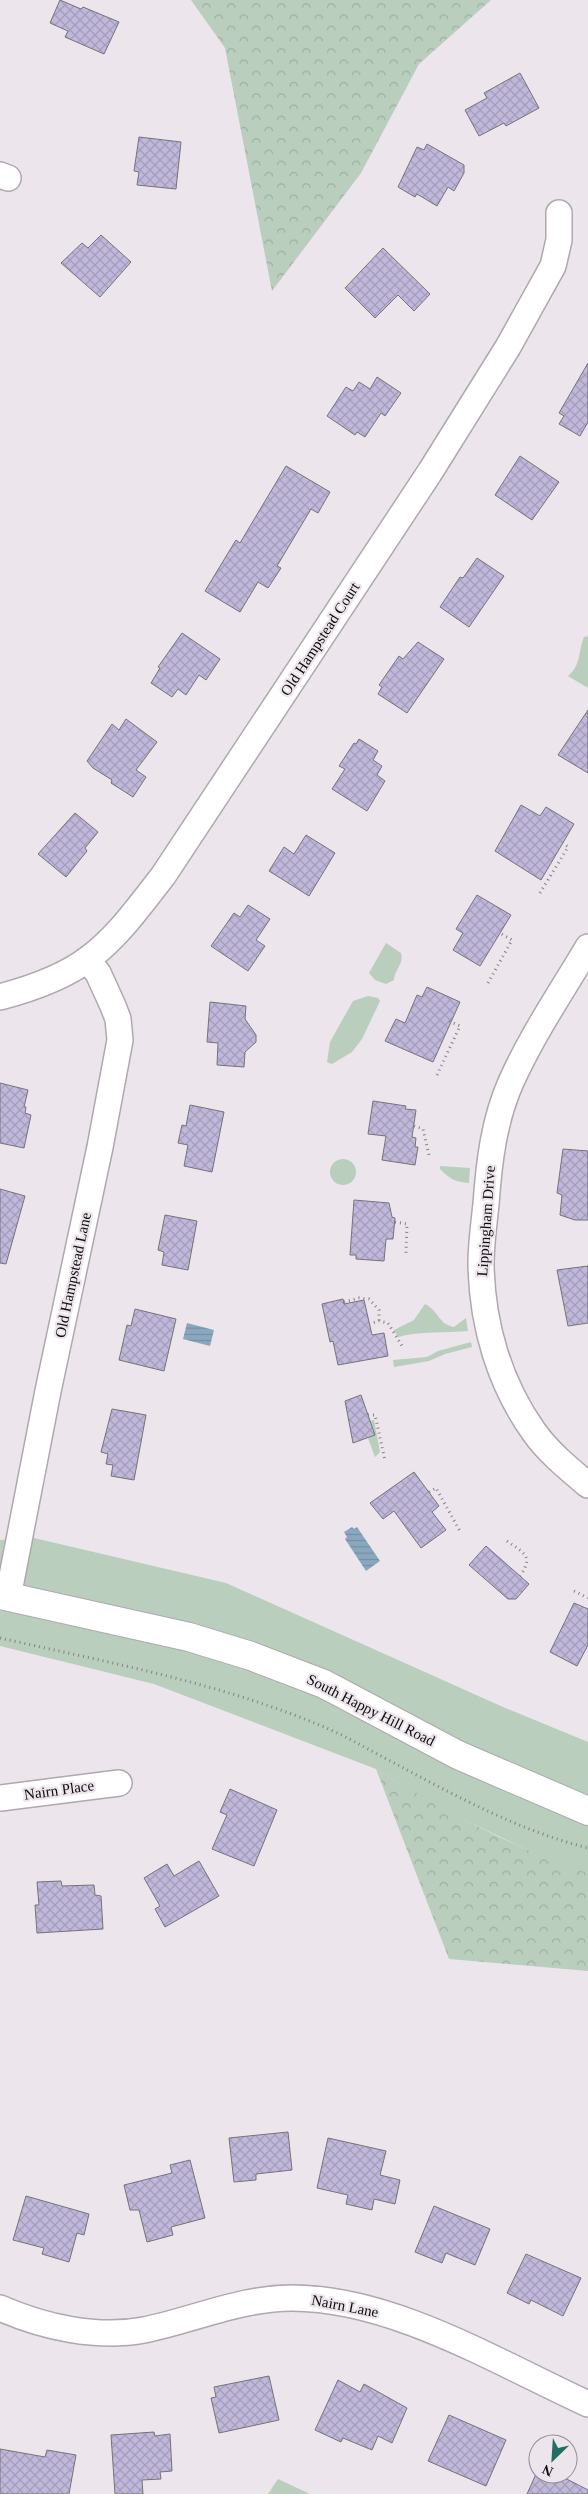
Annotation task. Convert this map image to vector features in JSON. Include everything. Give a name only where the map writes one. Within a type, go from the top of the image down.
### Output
[{"type":"street","name":"Old Hampstead Court","points":[[0,997],[40,985],[87,960],[119,930],[163,876],[434,467],[508,347],[553,266],[559,240],[559,213]]},
{"type":"street","name":"Lippingham Drive","points":[[588,947],[529,1045],[505,1098],[490,1156],[481,1262],[488,1329],[498,1366],[514,1401],[534,1433],[566,1466],[588,1485]]},
{"type":"street","name":"Old Hampstead Lane","points":[[4,1596],[100,1147],[120,1040],[118,1019],[113,1006],[98,973],[87,960]]},
{"type":"street","name":"South Happy Hill Road","points":[[4,1596],[189,1637],[251,1656],[324,1684],[458,1755],[588,1811]]},
{"type":"street","name":"Nairn Place","points":[[0,1798],[119,1783]]},
{"type":"street","name":"Nairn Lane","points":[[0,2308],[18,2316],[56,2327],[110,2332],[143,2330],[254,2301],[290,2298],[327,2300],[376,2311],[425,2328],[588,2404]]},
{"type":"path","points":[[540,893],[568,846],[563,843]]},
{"type":"path","points":[[488,983],[512,940],[500,934]]},
{"type":"path","points":[[437,1075],[460,1026],[448,1020]]},
{"type":"path","points":[[414,1126],[423,1129],[430,1155]]},
{"type":"path","points":[[395,1222],[407,1224],[406,1253]]},
{"type":"path","points":[[344,1302],[359,1298],[369,1299],[379,1310],[379,1321]]},
{"type":"path","points":[[369,1324],[379,1321],[388,1323],[402,1346]]},
{"type":"path","points":[[368,1415],[375,1415],[385,1460]]},
{"type":"path","points":[[429,1492],[436,1488],[461,1533]]},
{"type":"path","points":[[508,1541],[524,1553],[528,1559],[528,1566],[520,1576]]},
{"type":"path","points":[[574,1591],[588,1598]]},
{"type":"path","points":[[0,1638],[164,1675],[268,1704],[333,1731],[483,1809],[568,1843],[588,1848]]},
{"type":"green space","points":[[191,0],[491,0],[419,64],[361,173],[272,291],[225,48]]},
{"type":"green space","points":[[588,636],[588,688],[568,676],[575,668],[584,637]]},
{"type":"green space","points":[[386,943],[401,953],[402,957],[394,980],[386,984],[375,980],[369,973]]},
{"type":"green space","points":[[368,996],[378,998],[380,1001],[362,1039],[352,1052],[332,1064],[327,1062],[330,1042],[353,1001]]},
{"type":"green space","points":[[343,1159],[352,1163],[356,1172],[352,1181],[343,1185],[334,1181],[330,1172],[334,1163]]},
{"type":"green space","points":[[440,1166],[470,1168],[469,1183],[450,1178],[440,1169]]},
{"type":"green space","points":[[425,1304],[442,1321],[454,1327],[466,1318],[468,1331],[424,1333],[398,1337],[394,1330],[414,1320]]},
{"type":"green space","points":[[471,1342],[472,1347],[445,1354],[429,1361],[394,1367],[393,1360],[427,1357],[438,1351]]},
{"type":"green space","points":[[374,1420],[380,1452],[375,1457],[368,1438],[375,1435],[370,1421]]},
{"type":"green space","points":[[34,1538],[226,1583],[503,1707],[588,1742],[588,1873],[551,1861],[442,1809],[376,1769],[154,1684],[0,1646],[0,1540]]},
{"type":"green space","points":[[376,1769],[479,1827],[533,1852],[588,1873],[588,1971],[449,1959]]},
{"type":"green space","points":[[278,2479],[310,2494],[268,2494]]},
{"type":"water","points":[[187,1323],[214,1330],[210,1346],[183,1339]]},
{"type":"water","points":[[352,1527],[354,1529],[357,1527],[380,1561],[366,1571],[345,1539],[347,1537],[344,1532]]},
{"type":"building","points":[[60,0],[119,22],[104,54],[65,37],[68,31],[50,23]]},
{"type":"building","points":[[520,73],[539,108],[506,126],[504,123],[479,136],[465,110],[487,98],[484,93]]},
{"type":"building","points":[[139,137],[181,142],[176,189],[137,185],[139,172],[134,171]]},
{"type":"building","points":[[427,144],[464,165],[464,173],[454,191],[448,187],[437,206],[417,194],[415,197],[398,187],[417,147],[424,150]]},
{"type":"building","points":[[101,235],[131,262],[100,297],[61,263],[82,243],[88,248]]},
{"type":"building","points":[[383,248],[430,294],[414,311],[398,295],[375,318],[345,288]]},
{"type":"building","points":[[588,363],[588,422],[580,436],[559,424],[564,416],[559,413]]},
{"type":"building","points":[[377,377],[401,393],[385,416],[381,413],[365,437],[357,432],[355,435],[327,416],[346,387],[353,391],[359,382],[370,389]]},
{"type":"building","points":[[520,456],[559,482],[532,520],[495,495]]},
{"type":"building","points":[[286,466],[330,492],[318,513],[311,509],[277,566],[281,568],[268,588],[258,582],[240,612],[205,591],[236,540],[240,543]]},
{"type":"building","points":[[477,558],[504,576],[469,627],[440,607],[460,577],[463,578]]},
{"type":"building","points":[[182,633],[220,659],[206,680],[199,675],[186,695],[178,689],[172,697],[151,683],[160,668],[158,667]]},
{"type":"building","points":[[418,642],[444,659],[407,713],[378,694],[382,687],[379,685],[399,656],[403,659]]},
{"type":"building","points":[[588,710],[588,773],[558,755]]},
{"type":"building","points":[[126,719],[157,742],[136,770],[146,777],[133,797],[111,783],[112,780],[93,768],[87,761],[112,724],[119,730]]},
{"type":"building","points":[[359,739],[378,751],[373,760],[382,766],[377,775],[385,781],[367,811],[332,789],[345,769],[339,766],[354,743],[356,744]]},
{"type":"building","points":[[521,805],[540,816],[546,807],[574,824],[541,880],[495,851]]},
{"type":"building","points":[[75,813],[98,832],[85,848],[87,851],[66,877],[38,854]]},
{"type":"building","points":[[306,835],[335,853],[309,896],[269,871],[284,847],[294,854]]},
{"type":"building","points":[[477,895],[511,915],[480,966],[453,950],[463,933],[456,929]]},
{"type":"building","points":[[248,905],[270,919],[256,940],[265,946],[248,971],[211,946],[234,913],[240,917]]},
{"type":"building","points":[[427,987],[460,1002],[433,1062],[385,1041],[396,1019],[405,1023],[417,995],[422,997]]},
{"type":"building","points":[[210,1002],[246,1006],[245,1019],[256,1035],[256,1042],[245,1052],[244,1067],[217,1065],[218,1043],[207,1042]]},
{"type":"building","points":[[0,1083],[28,1090],[24,1107],[26,1107],[25,1113],[31,1115],[24,1148],[0,1143]]},
{"type":"building","points":[[373,1101],[406,1106],[405,1109],[416,1110],[412,1137],[416,1138],[415,1147],[418,1147],[415,1165],[382,1160],[386,1136],[368,1134]]},
{"type":"building","points":[[190,1105],[224,1112],[212,1172],[184,1166],[188,1145],[178,1143],[182,1125],[186,1126]]},
{"type":"building","points":[[563,1149],[588,1151],[588,1220],[575,1220],[560,1215],[562,1195],[557,1193]]},
{"type":"building","points":[[0,1189],[25,1196],[6,1264],[0,1263]]},
{"type":"building","points":[[354,1200],[389,1203],[392,1217],[395,1218],[393,1239],[386,1239],[384,1261],[356,1259],[356,1255],[350,1255]]},
{"type":"building","points":[[165,1215],[197,1221],[188,1270],[162,1265],[164,1252],[158,1250]]},
{"type":"building","points":[[588,1266],[588,1323],[568,1326],[557,1270]]},
{"type":"building","points":[[343,1299],[344,1304],[364,1300],[372,1335],[384,1333],[388,1356],[338,1365],[333,1341],[330,1342],[322,1304]]},
{"type":"building","points":[[135,1309],[176,1319],[164,1371],[119,1360],[127,1325],[131,1326]]},
{"type":"building","points":[[361,1395],[375,1435],[353,1443],[345,1401]]},
{"type":"building","points":[[112,1409],[146,1415],[134,1480],[111,1476],[113,1465],[106,1464],[108,1454],[101,1452]]},
{"type":"building","points":[[414,1472],[439,1506],[432,1512],[446,1530],[421,1548],[394,1511],[383,1519],[370,1503]]},
{"type":"building","points":[[486,1546],[529,1584],[516,1599],[508,1599],[469,1565]]},
{"type":"building","points":[[574,1603],[588,1609],[588,1645],[577,1666],[550,1652]]},
{"type":"building","points":[[230,1789],[277,1810],[254,1866],[212,1849],[227,1815],[220,1812]]},
{"type":"building","points":[[199,1861],[219,1896],[165,1927],[155,1909],[160,1906],[144,1878],[167,1864],[174,1876]]},
{"type":"building","points":[[61,1881],[62,1886],[94,1885],[95,1895],[101,1896],[103,1929],[37,1933],[35,1905],[39,1905],[37,1882]]},
{"type":"building","points":[[288,2132],[292,2170],[256,2174],[256,2180],[234,2182],[229,2138]]},
{"type":"building","points":[[328,2138],[386,2151],[380,2175],[400,2180],[395,2204],[374,2199],[372,2210],[346,2204],[348,2195],[317,2188]]},
{"type":"building","points":[[190,2160],[205,2218],[171,2227],[173,2235],[147,2242],[139,2210],[130,2210],[124,2185],[172,2173],[170,2165]]},
{"type":"building","points":[[26,2196],[89,2214],[84,2235],[77,2233],[69,2262],[42,2254],[44,2248],[13,2240]]},
{"type":"building","points":[[434,2206],[490,2229],[475,2265],[446,2253],[442,2263],[415,2252]]},
{"type":"building","points":[[526,2254],[581,2278],[563,2316],[531,2300],[529,2304],[507,2293]]},
{"type":"building","points":[[269,2376],[279,2420],[219,2433],[211,2398],[216,2397],[214,2387]]},
{"type":"building","points":[[338,2380],[360,2392],[364,2384],[407,2408],[392,2443],[378,2436],[372,2450],[343,2438],[341,2442],[315,2430]]},
{"type":"building","points":[[449,2415],[506,2440],[486,2486],[428,2461]]},
{"type":"building","points":[[154,2432],[155,2436],[170,2434],[172,2471],[160,2472],[161,2479],[142,2480],[143,2494],[115,2494],[111,2435]]},
{"type":"building","points":[[0,2449],[45,2457],[47,2450],[76,2455],[69,2494],[0,2494]]},
{"type":"building","points":[[532,2484],[576,2484],[588,2490],[588,2494],[527,2494]]}]
